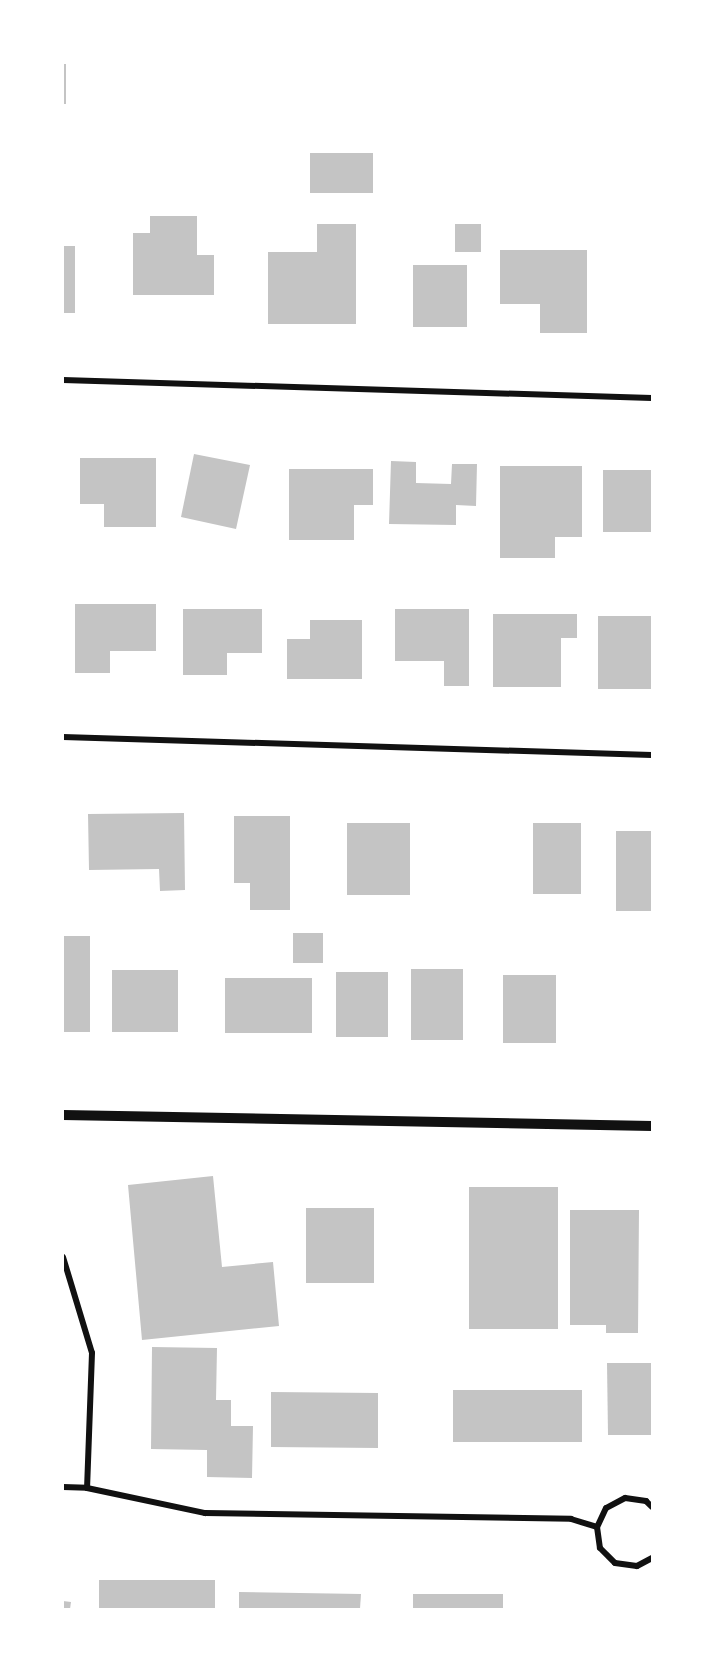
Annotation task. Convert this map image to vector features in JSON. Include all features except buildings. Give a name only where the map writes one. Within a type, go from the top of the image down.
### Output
[{"type":"street","points":[[63,380],[652,398]]},
{"type":"street","points":[[63,737],[652,755]]},
{"type":"street","points":[[63,1115],[652,1126]]},
{"type":"street","points":[[63,1257],[92,1353],[87,1488]]},
{"type":"street","points":[[63,1487],[87,1488],[205,1513],[571,1518],[597,1527]]},
{"type":"street","points":[[652,1507],[646,1501],[625,1498],[606,1508],[597,1527],[600,1548],[615,1563],[637,1566],[652,1558]]}]
